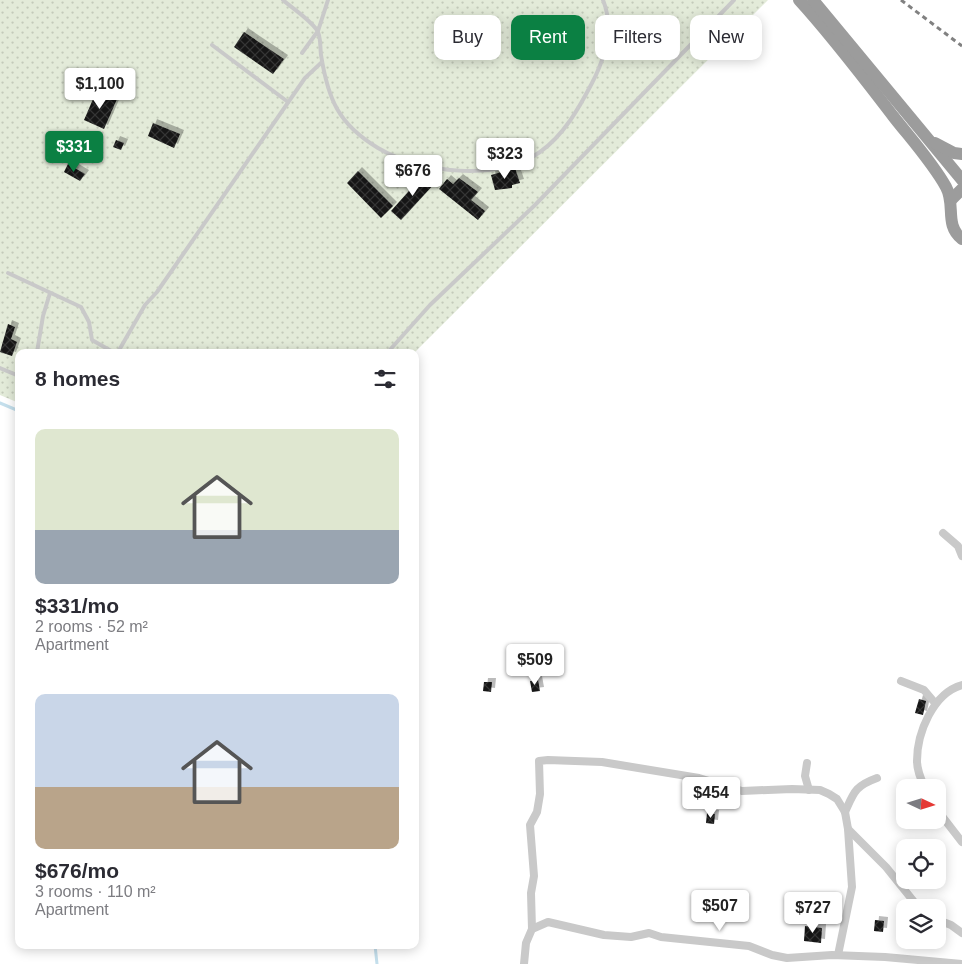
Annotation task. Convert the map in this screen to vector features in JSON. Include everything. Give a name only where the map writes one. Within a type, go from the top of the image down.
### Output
[{"type":"highway","points":[[799,0],[924,156],[947,188],[952,200],[950,223],[954,233],[962,239]]},
{"type":"highway","points":[[813,0],[962,180]]},
{"type":"highway","points":[[929,139],[949,150],[962,154]]},
{"type":"highway","points":[[952,200],[962,189]]},
{"type":"street","points":[[943,533],[958,546],[962,556]]},
{"type":"street","points":[[901,680],[924,690],[935,703]]},
{"type":"street","points":[[920,779],[917,761],[926,722],[935,703],[954,687],[962,685]]},
{"type":"street","points":[[524,964],[526,943],[532,929],[531,893],[534,876],[530,825],[537,812],[540,794],[539,761],[602,762],[699,778],[742,791],[809,790],[829,794],[837,799],[845,812],[848,829],[852,887],[838,956]]},
{"type":"street","points":[[807,763],[805,776],[809,790]]},
{"type":"street","points":[[845,812],[854,792],[861,784],[877,778]]},
{"type":"street","points":[[946,821],[962,842]]},
{"type":"street","points":[[848,829],[886,866],[912,899]]},
{"type":"street","points":[[532,929],[548,922],[604,936],[631,937],[649,933],[661,937],[749,946],[772,955],[787,958],[885,957],[962,964]]},
{"type":"street","points":[[946,923],[962,933]]},
{"type":"lane","points":[[283,0],[318,31],[328,91],[342,120],[378,148],[417,165],[460,172],[494,169],[528,160],[542,151],[575,115],[597,74],[609,33],[608,12],[603,0]]},
{"type":"lane","points":[[302,53],[318,31],[328,0]]},
{"type":"lane","points":[[391,349],[430,305],[535,205],[734,0]]},
{"type":"lane","points":[[212,45],[288,102]]},
{"type":"lane","points":[[120,349],[145,305],[157,292],[288,102],[305,78],[322,62]]},
{"type":"lane","points":[[8,273],[81,307],[89,322],[92,340],[108,349]]},
{"type":"lane","points":[[38,349],[43,316],[50,293]]},
{"type":"lane","points":[[0,368],[15,374]]},
{"type":"green space","points":[[0,0],[768,0],[753,15],[690,15],[690,60],[708,60],[418,349],[15,349],[15,401],[0,395]]},
{"type":"building","points":[[244,32],[284,59],[273,74],[234,47]]},
{"type":"building","points":[[97,90],[117,99],[104,129],[84,120]]},
{"type":"building","points":[[153,123],[180,134],[174,148],[148,136]]},
{"type":"building","points":[[116,140],[124,143],[121,150],[113,147]]},
{"type":"building","points":[[68,164],[85,174],[80,181],[64,172]]},
{"type":"building","points":[[515,168],[520,183],[512,185],[512,188],[495,190],[491,175]]},
{"type":"building","points":[[358,171],[393,206],[381,218],[347,183]]},
{"type":"building","points":[[424,174],[434,184],[401,220],[391,211]]},
{"type":"building","points":[[459,178],[478,192],[471,200],[485,211],[478,220],[439,189],[447,179],[453,184]]},
{"type":"building","points":[[8,324],[15,327],[11,339],[17,342],[12,356],[0,352]]},
{"type":"building","points":[[538,680],[540,691],[532,692],[530,681]]},
{"type":"building","points":[[484,682],[492,682],[491,692],[483,691]]},
{"type":"building","points":[[919,699],[926,701],[923,715],[915,713]]},
{"type":"building","points":[[707,813],[715,814],[714,824],[706,823]]},
{"type":"building","points":[[875,920],[884,921],[883,932],[874,931]]},
{"type":"building","points":[[805,926],[822,928],[821,943],[804,941]]},
{"type":"waterway","points":[[0,403],[15,409]]},
{"type":"waterway","points":[[375,949],[377,964]]},
{"type":"railway","points":[[901,0],[962,46]]}]
